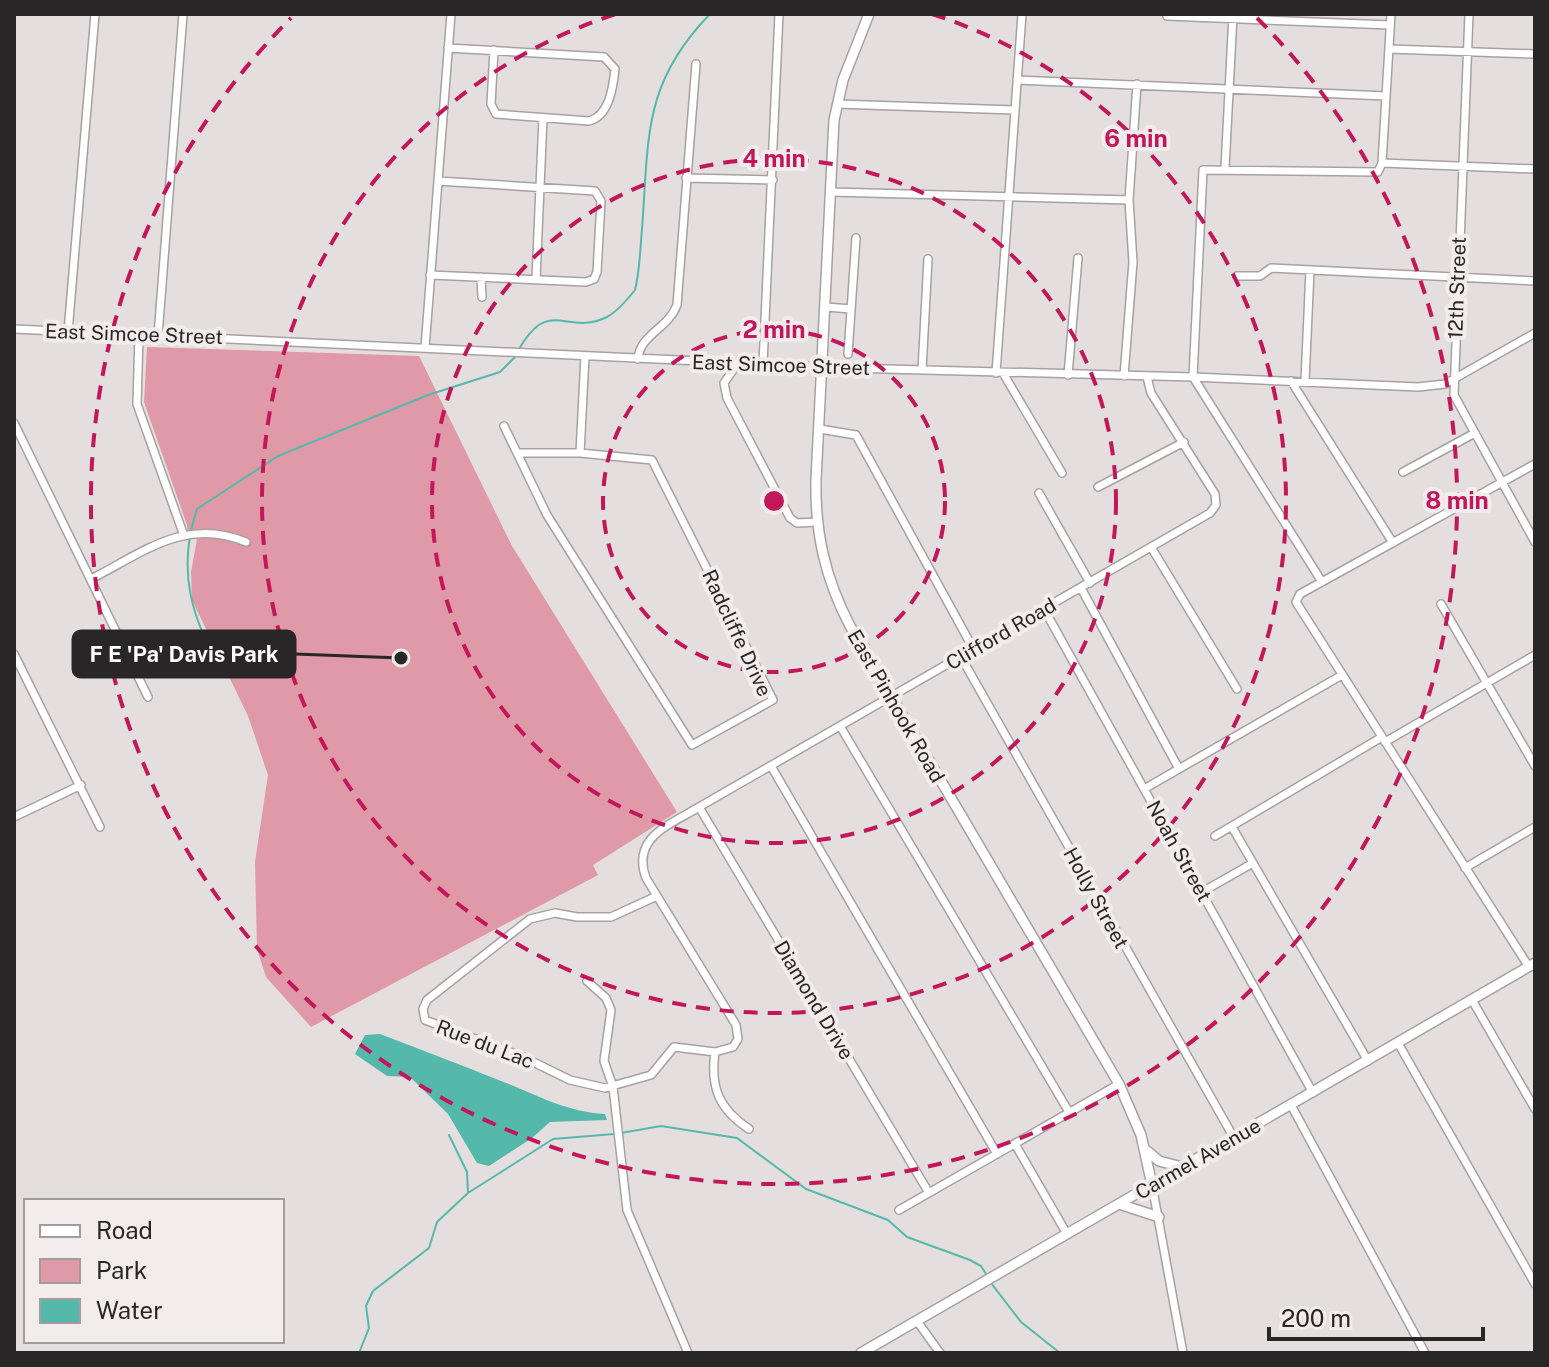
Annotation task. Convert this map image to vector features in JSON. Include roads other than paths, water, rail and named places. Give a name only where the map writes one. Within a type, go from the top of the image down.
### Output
[{"type":"main road","name":"East Pinhook Road","points":[[869,14],[837,104],[817,522],[825,568],[839,605],[971,836],[1119,1084],[1144,1148],[1152,1185]]},
{"type":"main road","name":"Carmel Avenue","points":[[861,1353],[1532,965]]},
{"type":"main road","points":[[1144,1148],[1159,1161],[1182,1167]]},
{"type":"main road","points":[[1119,1204],[1159,1217]]},
{"type":"street","points":[[68,332],[95,14]]},
{"type":"street","points":[[158,336],[183,14]]},
{"type":"street","points":[[425,348],[451,14]]},
{"type":"street","points":[[763,364],[779,14]]},
{"type":"street","points":[[1022,14],[999,373],[1062,473]]},
{"type":"street","points":[[1322,582],[1193,377],[1203,170],[1378,172],[1382,163],[1391,14]]},
{"type":"street","name":"12th Street","points":[[1469,14],[1457,278],[1456,401],[1535,542]]},
{"type":"street","points":[[1167,16],[1233,16],[1390,25]]},
{"type":"street","points":[[1225,168],[1233,16]]},
{"type":"street","points":[[448,48],[494,50],[599,56],[614,65],[615,75],[606,108],[600,117],[589,121],[505,116],[494,112],[491,104],[494,50]]},
{"type":"street","points":[[1389,49],[1535,54]]},
{"type":"street","points":[[638,359],[643,342],[667,324],[676,309],[696,64]]},
{"type":"street","points":[[1017,80],[1386,96]]},
{"type":"street","points":[[1124,376],[1133,262],[1129,200],[1137,84]]},
{"type":"street","points":[[837,104],[1014,110]]},
{"type":"street","points":[[536,279],[543,118]]},
{"type":"street","points":[[1382,163],[1535,169]]},
{"type":"street","points":[[686,178],[773,180]]},
{"type":"street","points":[[430,275],[586,282],[595,277],[601,201],[598,193],[591,190],[438,181]]},
{"type":"street","points":[[832,192],[1129,200]]},
{"type":"street","points":[[848,354],[856,238]]},
{"type":"street","points":[[1068,375],[1078,258]]},
{"type":"street","points":[[922,370],[928,259]]},
{"type":"street","points":[[1237,276],[1260,276],[1271,268],[1535,281]]},
{"type":"street","points":[[1305,381],[1310,270]]},
{"type":"street","points":[[481,277],[482,297]]},
{"type":"street","points":[[826,307],[851,309]]},
{"type":"street","name":"East Simcoe Street","points":[[14,329],[823,367],[1193,377],[1418,387],[1435,387],[1454,380],[1535,333]]},
{"type":"street","points":[[139,335],[137,404],[185,533]]},
{"type":"street","points":[[580,453],[585,356]]},
{"type":"street","points":[[738,363],[724,383],[727,398],[790,518],[797,523],[817,522]]},
{"type":"street","name":"Clifford Road","points":[[657,896],[641,859],[644,845],[654,834],[1201,519],[1216,505],[1212,487],[1151,393],[1147,377]]},
{"type":"street","points":[[1291,381],[1393,543]]},
{"type":"street","points":[[14,423],[148,697]]},
{"type":"street","name":"Radcliffe Drive","points":[[504,426],[517,453],[547,515],[692,745],[773,700],[655,463],[644,456],[517,453]]},
{"type":"street","points":[[820,429],[856,435],[974,650]]},
{"type":"street","points":[[1403,472],[1473,434]]},
{"type":"street","points":[[1098,487],[1184,442]]},
{"type":"street","points":[[1532,965],[1465,868],[1296,602],[1300,594],[1535,464]]},
{"type":"street","points":[[1039,493],[1090,583]]},
{"type":"street","points":[[91,579],[185,533],[229,536],[246,542]]},
{"type":"street","points":[[1151,547],[1237,689]]},
{"type":"street","points":[[1081,588],[1179,769]]},
{"type":"street","points":[[1441,604],[1535,766]]},
{"type":"street","name":"Noah Street","points":[[1044,609],[1313,1093]]},
{"type":"street","points":[[14,654],[100,827]]},
{"type":"street","points":[[1215,836],[1535,655]]},
{"type":"street","name":"Holly Street","points":[[961,657],[1234,1138]]},
{"type":"street","points":[[1144,789],[1342,675]]},
{"type":"street","points":[[840,726],[1069,1112]]},
{"type":"street","points":[[771,766],[997,1154]]},
{"type":"street","points":[[14,817],[81,785]]},
{"type":"street","name":"Diamond Drive","points":[[699,807],[929,1193]]},
{"type":"street","points":[[1232,827],[1368,1061]]},
{"type":"street","points":[[1465,868],[1535,827]]},
{"type":"street","points":[[1202,892],[1253,863]]},
{"type":"street","points":[[657,896],[736,1025],[738,1034],[733,1047],[715,1052],[712,1076],[717,1096],[730,1116],[749,1129]]},
{"type":"street","name":"Rue du Lac","points":[[657,896],[611,917],[577,917],[555,913],[530,919],[427,1000],[423,1009],[428,1023],[497,1047],[570,1080],[613,1087],[651,1075],[671,1048],[715,1052]]},
{"type":"street","points":[[587,981],[609,1003],[612,1024],[604,1061],[613,1087],[632,1226],[688,1353]]},
{"type":"street","points":[[1472,1000],[1535,1109]]},
{"type":"street","points":[[1398,1043],[1535,1284]]},
{"type":"street","points":[[899,1210],[1119,1084]]},
{"type":"street","points":[[1291,1105],[1425,1353]]},
{"type":"street","points":[[1015,1144],[1067,1234]]},
{"type":"street","name":"East Pinhook Road","points":[[1152,1185],[1183,1353]]},
{"type":"street","points":[[917,1321],[940,1353]]},
{"type":"water","points":[[380,1034],[552,1102],[605,1114],[607,1120],[550,1122],[532,1138],[489,1166],[477,1163],[448,1114],[410,1077],[387,1076],[355,1054],[365,1035]]},
{"type":"waterway","points":[[518,351],[539,325],[559,320],[593,322],[607,317],[635,290],[653,114],[672,64],[710,14]]},
{"type":"waterway","points":[[224,674],[203,635],[191,595],[188,553],[197,509],[278,456],[428,395],[500,372],[515,357]]},
{"type":"waterway","points":[[621,1133],[661,1126],[737,1138],[806,1189],[888,1220],[907,1237],[970,1260],[981,1266],[986,1274]]},
{"type":"waterway","points":[[359,1353],[369,1328],[366,1306],[373,1291],[429,1248],[437,1222],[468,1193],[553,1139],[614,1134]]},
{"type":"waterway","points":[[449,1135],[467,1172],[468,1193]]},
{"type":"waterway","points":[[991,1283],[1021,1322],[1060,1353]]},
{"type":"place","name":"F E 'Pa' Davis Park","points":[[401,658]]}]
